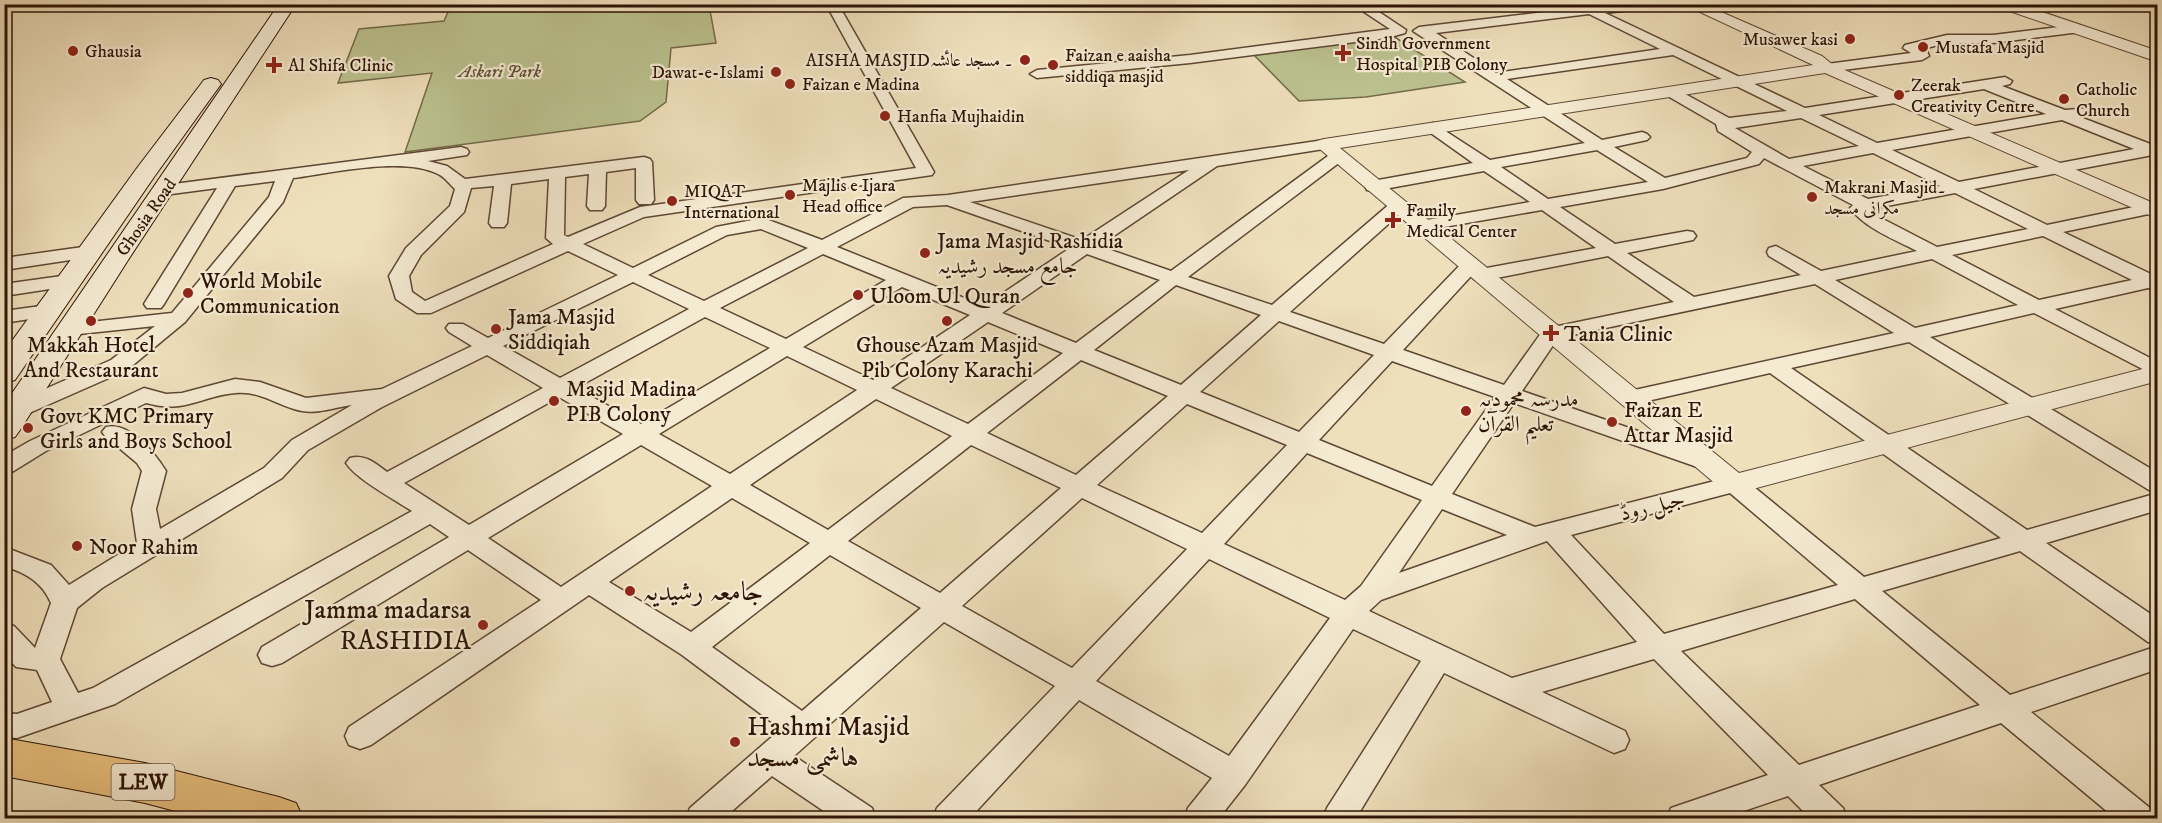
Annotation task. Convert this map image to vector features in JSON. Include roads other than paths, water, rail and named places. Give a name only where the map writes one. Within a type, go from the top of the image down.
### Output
[{"type":"highway","name":"LEW","points":[[4,757],[145,783],[279,819]]},
{"type":"main road","points":[[4,374],[124,203],[244,39],[265,4]]},
{"type":"main road","name":"Ghosia Road","points":[[4,430],[288,4]]},
{"type":"main road","points":[[124,203],[161,194]]},
{"type":"street","points":[[464,185],[458,208],[413,252],[399,276],[403,295],[424,309],[640,213],[926,172],[832,4]]},
{"type":"street","points":[[1359,4],[1400,30]]},
{"type":"street","points":[[1037,74],[1190,58],[1387,34],[1400,30],[1426,32],[1647,4]]},
{"type":"street","points":[[1690,4],[1816,59],[1827,68],[2154,210]]},
{"type":"street","points":[[1746,4],[1753,7],[1772,4]]},
{"type":"street","points":[[2002,4],[2157,57]]},
{"type":"street","points":[[1592,12],[2155,282]]},
{"type":"street","points":[[385,483],[704,309],[909,202],[948,200],[1214,160],[1331,150],[1433,128],[1543,110],[1827,68],[1922,57],[1922,54],[1910,48],[1947,39],[1993,39],[2076,30]]},
{"type":"street","points":[[1426,32],[1543,110],[1663,184]]},
{"type":"street","points":[[1495,77],[1674,51]]},
{"type":"street","points":[[1671,92],[1724,122],[1734,124],[2004,81]]},
{"type":"street","points":[[1985,84],[2155,151]]},
{"type":"street","points":[[1786,164],[2087,111]]},
{"type":"street","points":[[1724,122],[1723,128],[1762,152],[1866,205]]},
{"type":"street","points":[[1433,128],[1690,304]]},
{"type":"street","points":[[1373,186],[1642,137]]},
{"type":"street","points":[[1331,150],[2138,819]]},
{"type":"street","points":[[692,647],[1174,278],[1331,150]]},
{"type":"street","points":[[2155,151],[2056,168],[1859,208],[1873,221],[2157,372]]},
{"type":"street","points":[[161,194],[229,182],[461,152]]},
{"type":"street","points":[[1422,226],[1663,184],[1753,161],[1762,152]]},
{"type":"street","points":[[403,160],[441,169],[457,179],[459,185],[644,162],[645,200]]},
{"type":"street","points":[[360,736],[559,599],[731,486],[1214,160]]},
{"type":"street","points":[[596,206],[598,168]]},
{"type":"street","points":[[557,173],[555,238],[1614,740]]},
{"type":"street","points":[[19,409],[119,365],[177,318],[237,250],[277,198],[286,175]]},
{"type":"street","points":[[498,223],[503,180]]},
{"type":"street","points":[[154,304],[229,182]]},
{"type":"street","points":[[1001,218],[1059,183]]},
{"type":"street","points":[[948,200],[1709,464]]},
{"type":"street","points":[[702,819],[1398,206]]},
{"type":"street","points":[[1371,593],[1551,333],[2154,210]]},
{"type":"street","points":[[70,708],[46,659],[65,603],[93,581],[273,473],[300,445],[391,393],[722,231],[763,223],[1437,497],[1543,533],[1831,819]]},
{"type":"street","points":[[949,819],[1388,353],[1475,270],[1613,251],[1687,236]]},
{"type":"street","points":[[4,264],[90,252]]},
{"type":"street","points":[[1776,252],[2157,484]]},
{"type":"street","points":[[272,655],[901,279]]},
{"type":"street","points":[[4,290],[69,281]]},
{"type":"street","points":[[1630,398],[2155,282]]},
{"type":"street","points":[[4,318],[48,311]]},
{"type":"street","points":[[70,329],[177,318]]},
{"type":"street","points":[[456,328],[1234,775]]},
{"type":"street","points":[[1772,365],[2157,634]]},
{"type":"street","name":"جیل روڈ","points":[[1200,819],[1234,775],[1348,614],[1371,593],[1543,533],[1887,445],[2157,372]]},
{"type":"street","points":[[4,467],[47,441],[144,395],[165,401],[183,400],[235,386],[252,387],[305,405],[391,393]]},
{"type":"street","points":[[114,432],[146,458],[154,471],[144,509],[150,546]]},
{"type":"street","points":[[358,463],[559,599]]},
{"type":"street","points":[[1511,690],[2157,501]]},
{"type":"street","points":[[4,725],[17,726],[104,696],[429,513]]},
{"type":"street","points":[[4,556],[39,567],[61,592],[65,603]]},
{"type":"street","points":[[587,581],[692,647],[804,729]]},
{"type":"street","points":[[4,634],[26,659],[46,659]]},
{"type":"street","points":[[1339,819],[1439,657]]},
{"type":"street","points":[[1683,819],[2157,657]]},
{"type":"street","points":[[771,758],[860,819]]},
{"type":"place","name":"Musawer kasi","points":[[1850,39]]},
{"type":"place","name":"Mustafa Masjid","points":[[1923,47]]},
{"type":"place","name":"Ghausia","points":[[73,51]]},
{"type":"place","name":"Sindh Government Hospital PIB Colony","points":[[1343,53]]},
{"type":"place","name":"AISHA MASJID۔ مسجد عائشہ","points":[[1025,60]]},
{"type":"place","name":"Al Shifa Clinic","points":[[274,65]]},
{"type":"place","name":"Faizan e aaisha siddiqa masjid","points":[[1053,65]]},
{"type":"place","name":"Dawat-e-Islami","points":[[776,72]]},
{"type":"place","name":"Faizan e Madina","points":[[790,84]]},
{"type":"place","name":"Zeerak Creativity Centre","points":[[1899,95]]},
{"type":"place","name":"Catholic Church","points":[[2064,99]]},
{"type":"place","name":"Hanfia Mujhaidin","points":[[885,116]]},
{"type":"place","name":"Majlis e Ijara Head office","points":[[790,195]]},
{"type":"place","name":"Makrani Masjid۔ مکرانی مسجد","points":[[1812,197]]},
{"type":"place","name":"MIQAT International","points":[[672,201]]},
{"type":"place","name":"Family Medical Center","points":[[1393,220]]},
{"type":"place","name":"Jama Masjid Rashidia جامع مسجد رشیدیہ","points":[[925,253]]},
{"type":"place","name":"World Mobile Communication","points":[[188,293]]},
{"type":"place","name":"Uloom Ul Quran","points":[[858,295]]},
{"type":"place","name":"Makkah Hotel And Restaurant","points":[[91,321]]},
{"type":"place","name":"Ghouse Azam Masjid Pib Colony Karachi","points":[[947,321]]},
{"type":"place","name":"Jama Masjid Siddiqiah","points":[[496,329]]},
{"type":"place","name":"Tania Clinic","points":[[1551,333]]},
{"type":"place","name":"Masjid Madina PIB Colony","points":[[554,401]]},
{"type":"place","name":"مدرسہ محمودیہ تعلیم القرآن","points":[[1466,411]]},
{"type":"place","name":"Faizan E Attar Masjid","points":[[1612,422]]},
{"type":"place","name":"Govt KMC Primary Girls and Boys School","points":[[28,428]]},
{"type":"place","name":"Noor Rahim","points":[[77,546]]},
{"type":"place","name":"جامعہ رشیدیہ","points":[[630,591]]},
{"type":"place","name":"Jamma madarsa RASHIDIA","points":[[483,625]]},
{"type":"place","name":"Hashmi Masjid ہاشمی مسجد","points":[[735,742]]},
{"type":"park label","name":"Askari Park","points":[[500,71]]}]
